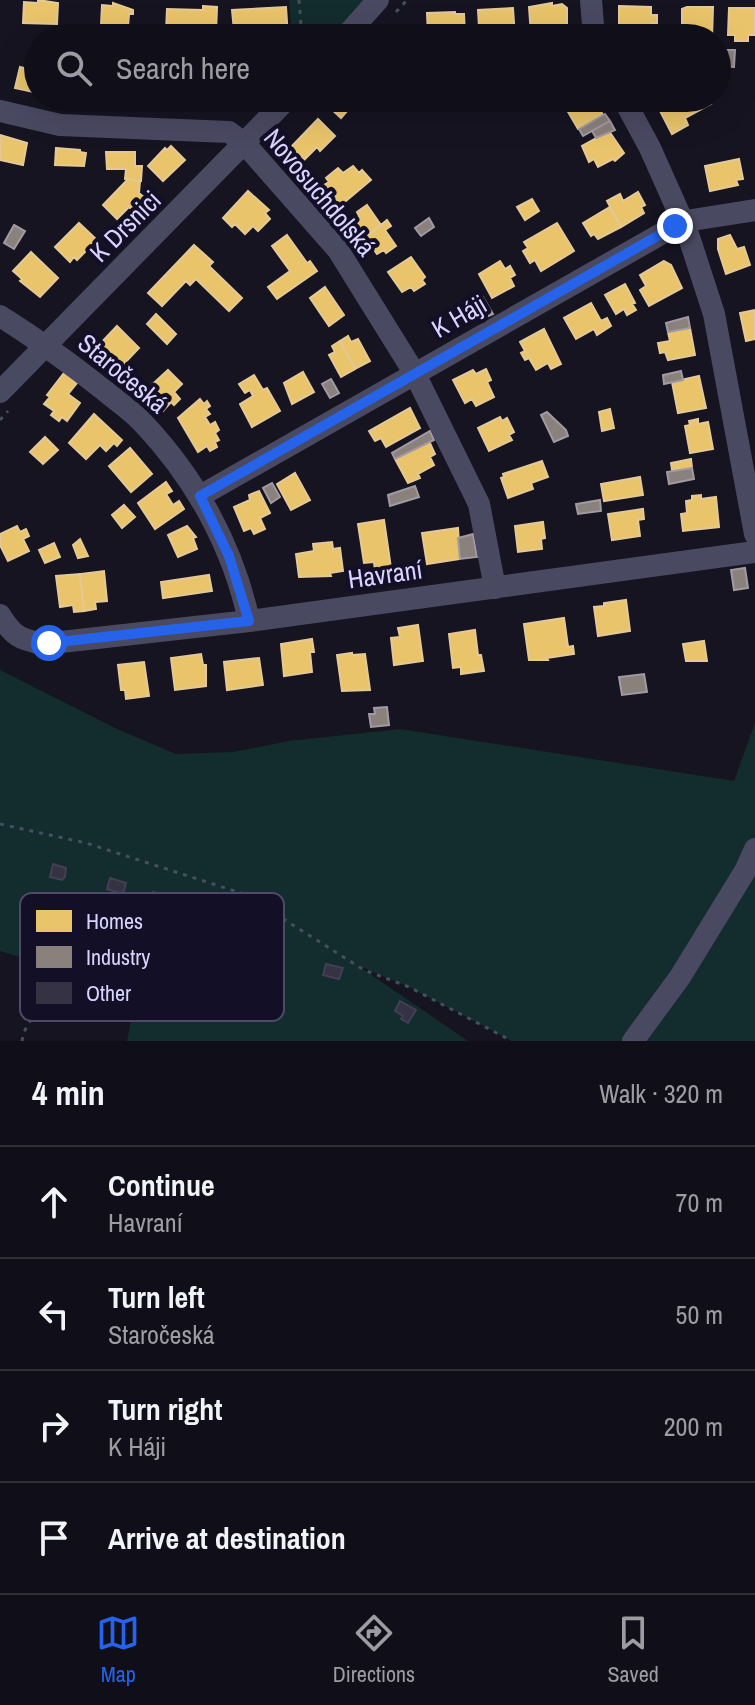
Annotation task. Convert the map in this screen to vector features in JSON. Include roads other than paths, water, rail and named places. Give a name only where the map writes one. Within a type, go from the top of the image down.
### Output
[{"type":"street","points":[[357,24],[378,0]]},
{"type":"street","points":[[591,0],[593,24]]},
{"type":"street","name":"Novosuchdolská","points":[[0,111],[60,125],[229,132],[245,144],[338,250],[415,374],[479,504],[495,588]]},
{"type":"street","name":"K Drsnici","points":[[0,392],[275,112]]},
{"type":"street","points":[[631,112],[684,223],[714,314],[755,534]]},
{"type":"street","name":"K Háji","points":[[200,496],[684,223],[755,210]]},
{"type":"street","name":"Staročeská","points":[[0,316],[46,346],[141,420],[200,496],[229,556],[249,621]]},
{"type":"street","name":"Havraní","points":[[0,615],[9,630],[23,640],[43,644],[249,621],[755,552]]},
{"type":"street","points":[[633,1041],[680,977],[745,871],[755,849]]}]
